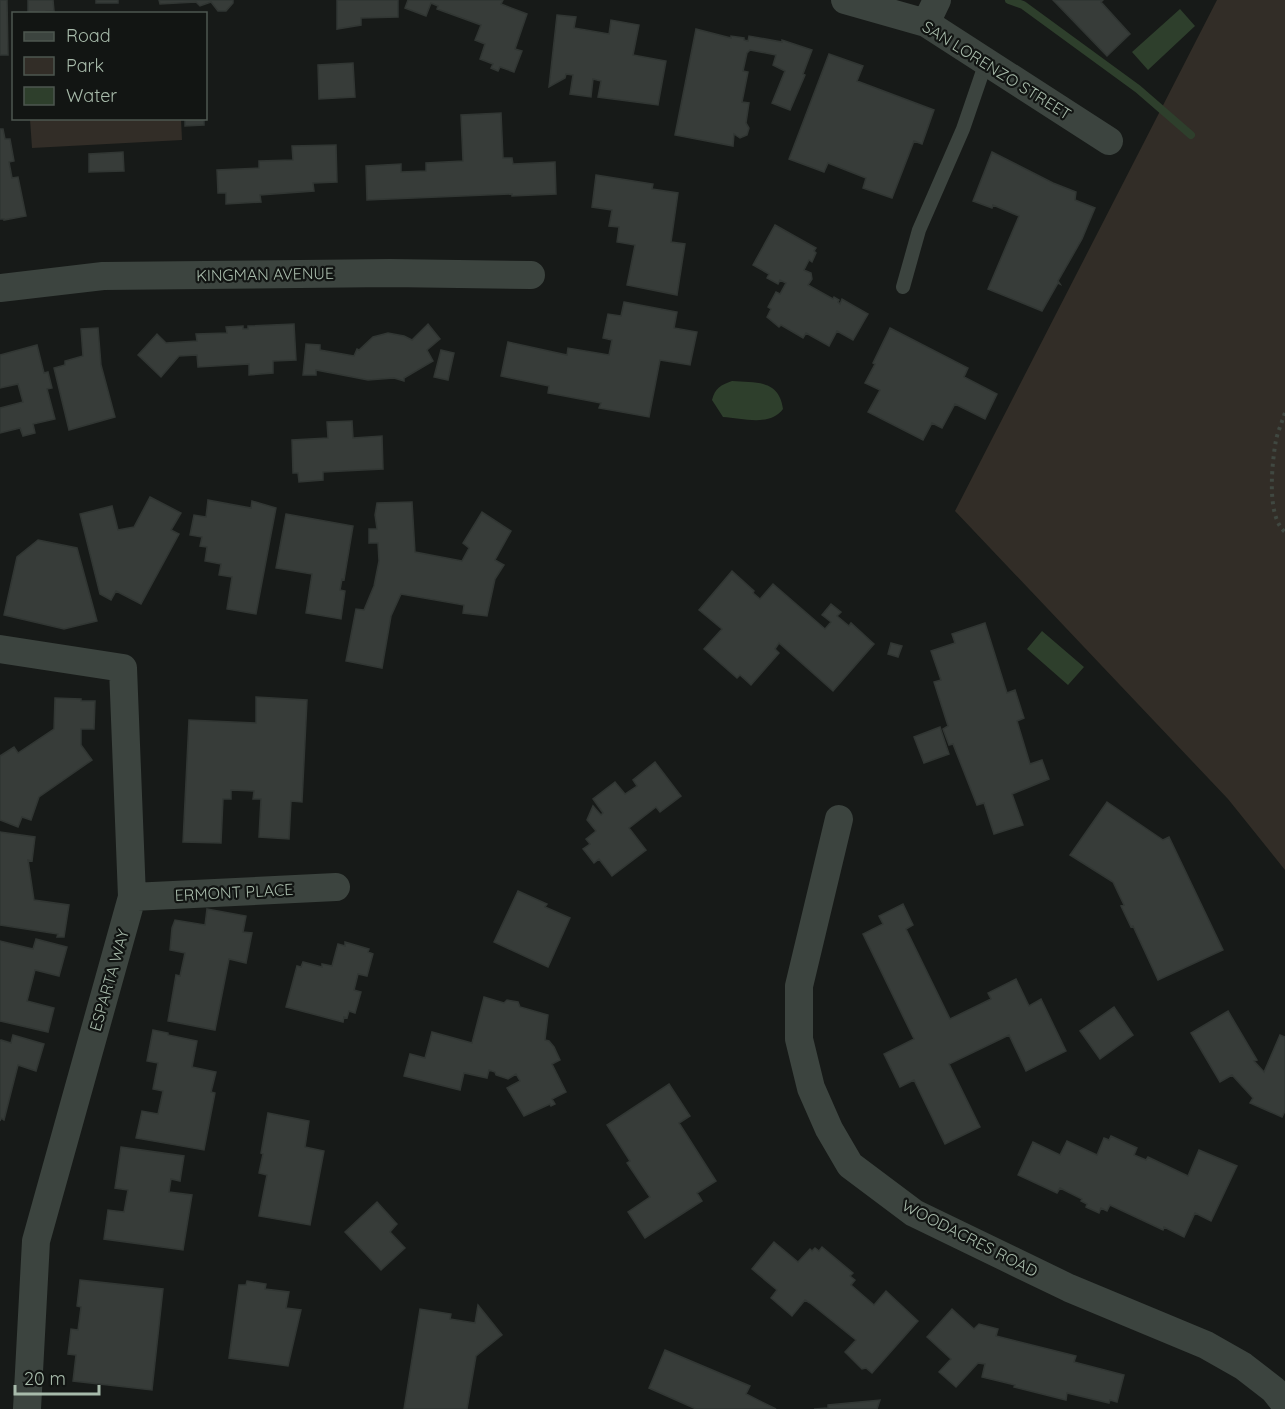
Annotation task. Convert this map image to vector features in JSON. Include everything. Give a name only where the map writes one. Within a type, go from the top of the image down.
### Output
[{"type":"street","name":"SAN LORENZO STREET","points":[[845,0],[932,11],[986,62],[1109,141]]},
{"type":"street","name":"KINGMAN AVENUE","points":[[0,288],[103,276],[390,273],[531,275]]},
{"type":"street","name":"ESPARTA WAY","points":[[0,649],[123,668],[132,897],[36,1241],[27,1409]]},
{"type":"street","name":"WOODACRES ROAD","points":[[839,819],[799,986],[799,1039],[811,1088],[829,1129],[850,1165],[914,1213],[1070,1288],[1206,1344],[1243,1366],[1274,1390],[1285,1404]]},
{"type":"street","name":"ERMONT PLACE","points":[[132,897],[336,887]]},
{"type":"lane","points":[[903,287],[919,230],[963,129],[986,62]]},
{"type":"path","points":[[1285,413],[1276,438],[1272,472],[1274,506],[1280,527],[1285,532]]},
{"type":"green space","points":[[1217,0],[1285,0],[1285,870],[1228,799],[955,511]]},
{"type":"green space","points":[[30,120],[181,120],[182,140],[32,148]]},
{"type":"water","points":[[1180,9],[1195,26],[1148,70],[1132,52]]},
{"type":"water","points":[[732,381],[765,384],[771,387],[781,399],[783,409],[777,415],[763,420],[723,417],[712,400],[719,388]]},
{"type":"water","points":[[1042,631],[1084,667],[1068,685],[1027,649]]},
{"type":"building","points":[[0,0],[7,0],[8,55],[0,55]]},
{"type":"building","points":[[28,0],[53,0],[54,11],[28,12]]},
{"type":"building","points":[[96,0],[118,0],[118,3],[96,3]]},
{"type":"building","points":[[159,0],[233,0],[233,3],[226,11],[218,11],[211,2],[200,6],[196,2],[160,4]]},
{"type":"building","points":[[337,0],[398,0],[398,17],[361,18],[361,25],[337,29]]},
{"type":"building","points":[[408,0],[503,0],[501,4],[527,14],[515,49],[522,51],[514,72],[500,67],[498,71],[491,68],[493,64],[480,59],[485,44],[475,40],[481,25],[437,9],[438,6],[431,3],[426,16],[405,8]]},
{"type":"building","points":[[1053,0],[1103,0],[1101,2],[1130,34],[1107,56]]},
{"type":"building","points":[[557,15],[576,17],[574,28],[609,34],[611,20],[639,25],[633,55],[666,61],[658,105],[598,97],[601,81],[593,79],[591,97],[570,94],[573,75],[566,74],[565,78],[549,87]]},
{"type":"building","points":[[696,29],[731,38],[731,36],[744,38],[748,41],[749,36],[782,42],[782,40],[812,50],[803,74],[805,75],[790,110],[772,103],[785,71],[773,65],[776,55],[750,50],[747,53],[743,71],[748,72],[742,102],[749,103],[747,135],[740,138],[734,134],[733,146],[675,135]]},
{"type":"building","points":[[829,54],[863,66],[857,81],[934,110],[922,144],[914,141],[892,198],[863,188],[866,178],[828,163],[824,172],[789,159]]},
{"type":"building","points":[[353,63],[355,97],[319,99],[318,65]]},
{"type":"building","points":[[501,113],[503,158],[512,158],[513,164],[555,162],[556,194],[367,200],[366,166],[401,164],[401,172],[426,171],[426,163],[463,161],[461,115]]},
{"type":"building","points":[[185,120],[204,120],[204,125],[185,126]]},
{"type":"building","points":[[0,129],[3,129],[5,139],[10,139],[14,161],[9,162],[12,178],[18,177],[26,216],[4,220],[0,219]]},
{"type":"building","points":[[336,145],[337,182],[313,183],[314,191],[260,195],[261,202],[226,204],[226,193],[218,193],[217,170],[259,168],[259,161],[293,160],[292,146]]},
{"type":"building","points":[[123,152],[124,171],[89,172],[89,154]]},
{"type":"building","points":[[992,152],[1076,192],[1075,200],[1095,208],[1082,239],[1058,281],[1060,284],[1058,283],[1042,311],[988,289],[1019,216],[993,205],[992,208],[973,201]]},
{"type":"building","points":[[596,175],[653,184],[652,189],[678,193],[671,242],[685,244],[677,295],[627,285],[635,245],[617,242],[619,227],[609,226],[612,210],[592,207]]},
{"type":"building","points":[[775,225],[816,248],[812,262],[809,260],[804,270],[811,273],[812,279],[808,285],[833,299],[834,297],[839,300],[840,304],[842,299],[868,314],[853,340],[837,331],[829,346],[806,333],[803,338],[781,325],[779,327],[767,317],[771,309],[768,307],[776,292],[780,294],[786,283],[780,280],[778,284],[767,278],[769,274],[753,265]]},
{"type":"building","points":[[624,302],[677,312],[674,328],[697,332],[690,365],[660,360],[649,417],[599,408],[601,403],[548,393],[549,386],[501,376],[508,342],[567,355],[568,348],[609,355],[612,340],[603,338],[608,314],[621,316]]},
{"type":"building","points":[[294,324],[296,360],[273,361],[273,373],[249,375],[249,364],[198,367],[197,355],[179,356],[161,377],[138,355],[157,334],[166,343],[197,341],[196,334],[227,333],[226,327],[243,326],[243,329],[248,329],[248,326]]},
{"type":"building","points":[[428,324],[440,339],[427,350],[433,361],[404,378],[404,381],[394,378],[368,380],[316,370],[316,375],[303,375],[306,344],[320,345],[320,350],[354,356],[357,349],[359,350],[373,337],[388,333],[412,340]]},
{"type":"building","points":[[98,328],[101,365],[115,417],[69,430],[54,368],[65,365],[65,361],[83,356],[81,329]]},
{"type":"building","points":[[890,328],[968,368],[964,377],[997,394],[985,419],[955,404],[942,428],[932,423],[923,440],[868,412],[880,390],[865,383]]},
{"type":"building","points":[[37,345],[44,373],[48,372],[52,388],[47,389],[55,419],[33,424],[35,433],[23,436],[20,428],[0,433],[0,408],[23,402],[18,384],[0,388],[0,355]]},
{"type":"building","points":[[441,350],[454,353],[448,380],[434,377]]},
{"type":"building","points":[[352,421],[353,438],[382,436],[383,469],[323,472],[323,480],[299,482],[298,473],[293,473],[292,440],[328,438],[327,422]]},
{"type":"building","points":[[150,497],[181,513],[171,530],[179,534],[141,604],[116,591],[111,600],[100,594],[80,514],[112,506],[118,530],[134,527]]},
{"type":"building","points":[[208,500],[251,508],[252,501],[276,508],[256,614],[227,609],[232,577],[219,575],[221,564],[205,561],[207,547],[200,546],[202,537],[190,535],[194,515],[206,517]]},
{"type":"building","points":[[412,502],[415,552],[462,561],[469,548],[463,543],[482,512],[511,531],[495,560],[504,565],[495,579],[487,616],[463,613],[464,605],[401,594],[391,616],[382,668],[346,661],[356,609],[364,610],[374,586],[379,561],[378,543],[369,543],[369,529],[377,529],[375,515],[377,503]]},
{"type":"building","points":[[286,514],[353,526],[344,580],[342,579],[340,590],[345,591],[341,619],[306,613],[312,574],[276,568]]},
{"type":"building","points":[[38,540],[77,548],[97,621],[64,629],[4,615],[17,557]]},
{"type":"building","points":[[732,571],[760,599],[773,584],[825,629],[831,622],[822,615],[831,604],[841,612],[837,616],[849,626],[851,623],[874,644],[833,691],[779,643],[775,649],[779,653],[751,685],[740,675],[737,678],[704,649],[722,629],[699,610]]},
{"type":"building","points":[[985,623],[1007,693],[1015,690],[1024,718],[1017,721],[1030,764],[1042,760],[1049,779],[1012,794],[1023,825],[994,834],[984,803],[977,805],[953,744],[949,745],[943,729],[948,726],[934,682],[941,680],[931,651],[955,643],[952,634]]},
{"type":"building","points":[[891,643],[902,646],[898,657],[888,654]]},
{"type":"building","points":[[256,697],[307,700],[302,802],[291,801],[289,839],[259,837],[261,799],[253,799],[254,791],[231,790],[231,799],[223,799],[221,843],[183,842],[189,720],[256,723]]},
{"type":"building","points":[[55,698],[95,701],[94,729],[81,729],[81,745],[92,760],[39,797],[31,820],[22,817],[18,827],[0,820],[0,756],[14,747],[18,753],[54,729]]},
{"type":"building","points":[[940,727],[949,754],[924,763],[914,737]]},
{"type":"building","points":[[655,762],[681,796],[660,812],[656,807],[629,828],[646,850],[612,876],[599,859],[594,863],[583,849],[590,844],[586,839],[596,831],[587,820],[593,806],[601,815],[603,813],[593,799],[615,782],[625,794],[637,786],[633,780]]},
{"type":"building","points":[[1107,802],[1163,840],[1169,837],[1223,950],[1158,980],[1121,906],[1124,905],[1113,882],[1070,855]]},
{"type":"building","points":[[0,832],[35,837],[32,861],[28,860],[34,900],[69,905],[64,937],[57,937],[58,934],[0,925]]},
{"type":"building","points":[[518,891],[547,904],[545,907],[570,918],[548,967],[494,942]]},
{"type":"building","points":[[903,904],[913,925],[906,929],[950,1019],[991,999],[988,993],[1016,979],[1029,1006],[1041,999],[1066,1051],[1026,1071],[1009,1035],[949,1064],[980,1127],[945,1144],[914,1080],[900,1087],[884,1054],[914,1039],[863,934],[883,924],[879,916]]},
{"type":"building","points":[[207,909],[246,916],[243,932],[252,933],[246,963],[229,959],[215,1030],[168,1021],[176,975],[180,976],[185,953],[170,950],[172,928],[175,920],[205,925]]},
{"type":"building","points":[[36,939],[67,947],[59,976],[35,970],[27,1001],[54,1008],[48,1032],[0,1021],[0,941],[33,949]]},
{"type":"building","points":[[345,942],[369,949],[368,952],[373,954],[367,976],[358,974],[354,990],[361,992],[355,1013],[349,1011],[343,1022],[286,1007],[297,966],[301,967],[303,962],[322,967],[322,964],[332,966],[338,944],[345,946]]},
{"type":"building","points":[[484,997],[504,1003],[507,1000],[518,1002],[520,1007],[548,1015],[545,1040],[554,1047],[560,1060],[552,1064],[566,1092],[552,1099],[555,1104],[551,1106],[550,1104],[524,1116],[507,1088],[520,1081],[516,1074],[508,1079],[489,1070],[487,1078],[464,1073],[460,1090],[404,1076],[410,1054],[425,1058],[432,1032],[472,1043]]},
{"type":"building","points":[[1114,1007],[1133,1035],[1100,1059],[1080,1031]]},
{"type":"building","points":[[1228,1011],[1257,1060],[1254,1061],[1264,1072],[1280,1035],[1285,1037],[1285,1111],[1282,1117],[1250,1103],[1253,1098],[1232,1075],[1220,1082],[1191,1033]]},
{"type":"building","points":[[153,1030],[197,1041],[192,1067],[216,1072],[211,1092],[215,1093],[204,1150],[136,1138],[142,1111],[158,1114],[163,1091],[153,1089],[158,1063],[147,1061]]},
{"type":"building","points":[[13,1035],[44,1044],[36,1071],[18,1065],[4,1120],[1,1118],[0,1121],[0,1042],[1,1040],[11,1043]]},
{"type":"building","points":[[669,1084],[690,1116],[679,1123],[716,1181],[697,1193],[702,1201],[645,1238],[628,1212],[650,1197],[627,1163],[630,1161],[607,1125]]},
{"type":"building","points":[[268,1113],[309,1121],[305,1147],[324,1151],[310,1225],[259,1216],[267,1175],[259,1173]]},
{"type":"building","points":[[1111,1136],[1137,1148],[1134,1155],[1146,1160],[1148,1157],[1188,1176],[1199,1150],[1237,1166],[1211,1221],[1195,1213],[1184,1237],[1164,1227],[1163,1230],[1110,1205],[1107,1211],[1101,1208],[1099,1213],[1086,1207],[1087,1204],[1081,1201],[1082,1199],[1060,1188],[1057,1193],[1018,1175],[1033,1142],[1060,1155],[1067,1141],[1097,1155],[1104,1138],[1109,1140]]},
{"type":"building","points":[[121,1147],[184,1156],[180,1181],[171,1179],[169,1192],[192,1195],[183,1250],[104,1239],[108,1210],[124,1212],[128,1190],[115,1188]]},
{"type":"building","points":[[377,1202],[397,1224],[390,1232],[405,1248],[381,1270],[345,1232]]},
{"type":"building","points":[[774,1242],[798,1262],[810,1249],[812,1251],[815,1248],[819,1251],[822,1247],[853,1273],[850,1276],[855,1280],[851,1285],[874,1305],[886,1291],[918,1321],[872,1373],[866,1368],[862,1369],[845,1352],[856,1340],[810,1303],[805,1300],[792,1316],[771,1298],[777,1290],[752,1269]]},
{"type":"building","points":[[80,1280],[163,1289],[152,1390],[73,1381],[76,1355],[68,1354],[71,1329],[78,1330],[81,1307],[77,1306]]},
{"type":"building","points":[[247,1281],[266,1284],[265,1289],[289,1292],[286,1308],[301,1310],[288,1366],[229,1358],[239,1285],[246,1285]]},
{"type":"building","points":[[478,1305],[502,1335],[476,1356],[467,1409],[404,1409],[420,1309],[451,1314],[450,1319],[475,1323]]},
{"type":"building","points":[[952,1309],[974,1329],[979,1324],[998,1329],[996,1336],[1076,1356],[1074,1362],[1124,1375],[1117,1402],[1110,1400],[1109,1403],[1067,1393],[1066,1400],[1014,1387],[1015,1385],[982,1377],[985,1364],[978,1363],[956,1387],[939,1372],[951,1359],[927,1337]]},
{"type":"building","points":[[665,1350],[750,1386],[746,1394],[776,1409],[696,1409],[649,1388]]},
{"type":"building","points":[[880,1400],[877,1409],[814,1409],[828,1408],[828,1405]]},
{"type":"waterway","points":[[1009,0],[1023,5],[1138,89],[1191,135]]}]
